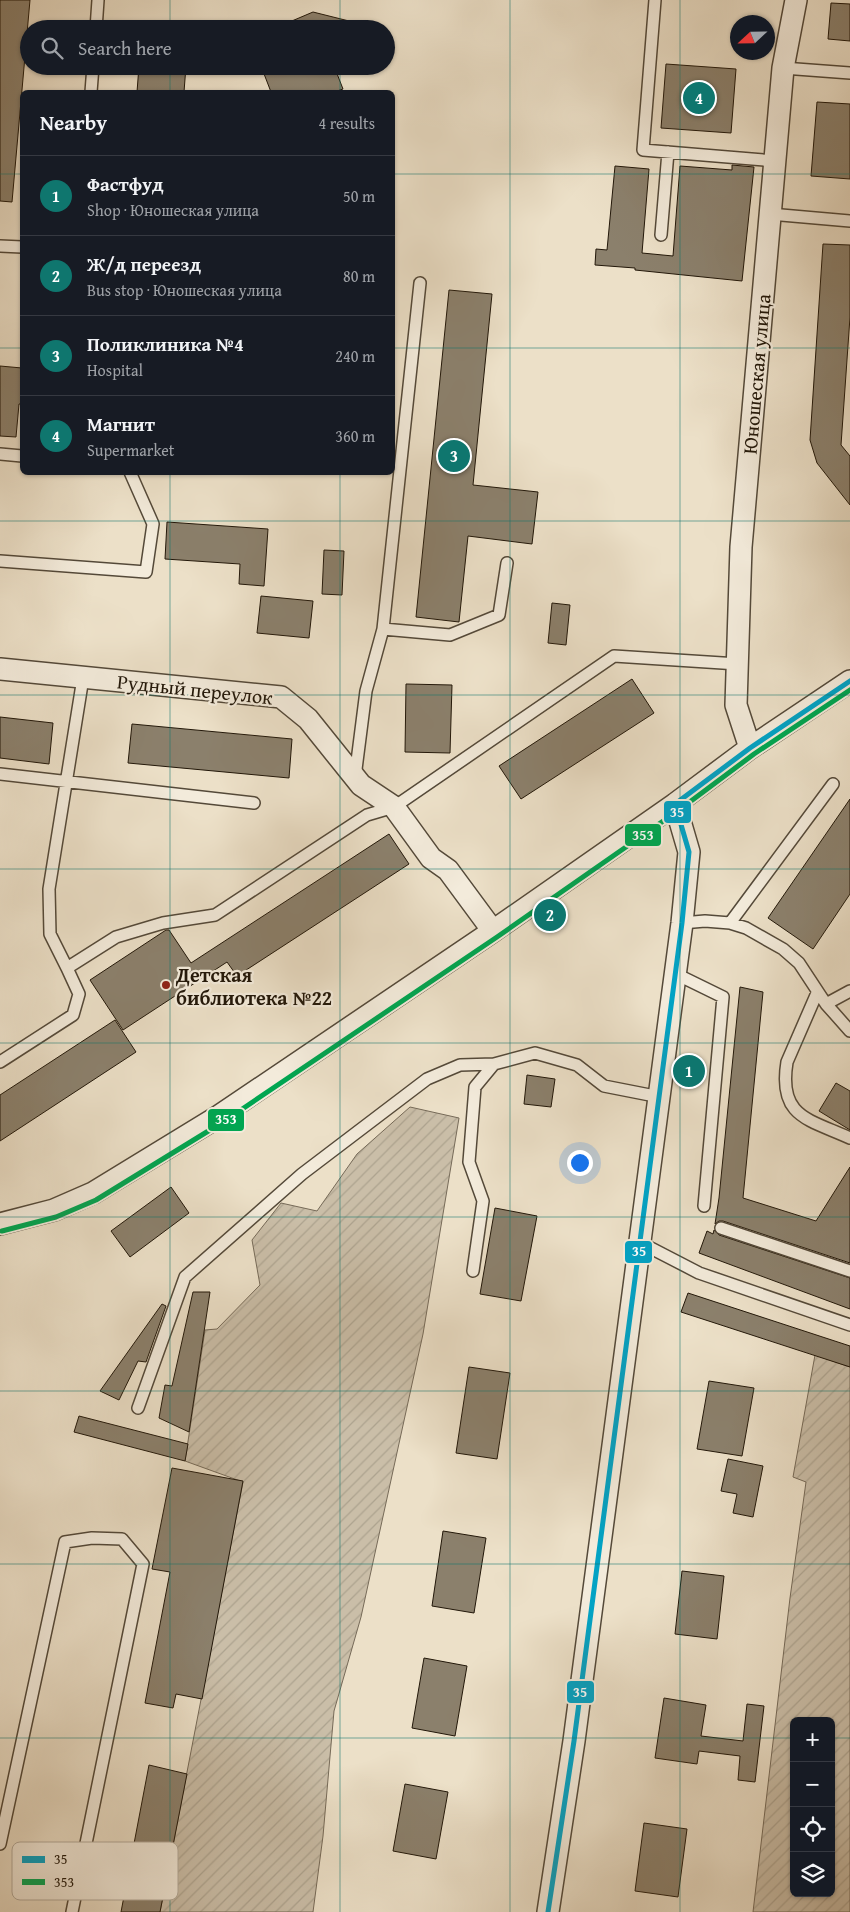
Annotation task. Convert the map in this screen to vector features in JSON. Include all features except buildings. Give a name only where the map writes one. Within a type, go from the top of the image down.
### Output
[{"type":"street","name":"Юношеская улица","points":[[750,748],[736,705],[741,547],[783,68],[796,0]]},
{"type":"street","name":"Рудный переулок","points":[[0,670],[281,697],[308,719],[361,786],[394,807],[431,858],[448,870],[493,932]]},
{"type":"street","points":[[0,1224],[54,1210],[93,1193],[219,1116],[493,932],[750,748],[850,681]]},
{"type":"street","points":[[548,1912],[574,1741],[682,923],[689,852],[674,804]]},
{"type":"lane","points":[[97,20],[98,0]]},
{"type":"lane","points":[[656,0],[644,150],[775,161]]},
{"type":"lane","points":[[783,68],[850,73]]},
{"type":"lane","points":[[91,90],[92,75]]},
{"type":"lane","points":[[661,235],[668,152]]},
{"type":"lane","points":[[770,214],[850,221]]},
{"type":"lane","points":[[0,246],[20,247]]},
{"type":"lane","points":[[355,777],[366,691],[383,628],[420,283]]},
{"type":"lane","points":[[0,454],[20,456]]},
{"type":"lane","points":[[0,561],[146,572],[153,524],[131,475]]},
{"type":"lane","points":[[383,628],[450,635],[499,615],[507,563]]},
{"type":"lane","points":[[67,968],[116,937],[162,922],[215,915],[366,814],[394,807],[614,656],[738,664]]},
{"type":"lane","points":[[0,1062],[73,1015],[79,994],[50,934],[49,889],[83,678]]},
{"type":"lane","points":[[0,774],[254,803]]},
{"type":"lane","points":[[730,923],[833,784]]},
{"type":"lane","points":[[682,923],[705,921],[730,923],[746,928],[783,949],[807,974],[817,993],[850,1031]]},
{"type":"lane","points":[[676,974],[723,997],[704,1206]]},
{"type":"lane","points":[[826,1004],[850,991]]},
{"type":"lane","points":[[817,993],[787,1062],[785,1074],[786,1093],[794,1110],[802,1117],[850,1138]]},
{"type":"lane","points":[[138,1408],[185,1277],[302,1174],[427,1079],[460,1064],[494,1064],[535,1053],[577,1065],[604,1086],[660,1097]]},
{"type":"lane","points":[[473,1272],[483,1200],[469,1162],[475,1087],[494,1064]]},
{"type":"lane","points":[[721,1228],[850,1271]]},
{"type":"lane","points":[[641,1243],[698,1273],[850,1326]]},
{"type":"lane","points":[[0,1844],[65,1542],[92,1538],[122,1539],[143,1564],[86,1842]]},
{"type":"shaded area","points":[[410,1107],[459,1118],[423,1334],[361,1617],[334,1711],[323,1836],[313,1912],[160,1912],[162,1900],[178,1900],[178,1842],[174,1842],[243,1482],[185,1461],[205,1330],[217,1329],[260,1285],[252,1240],[281,1203],[317,1211],[357,1154]]},
{"type":"shaded area","points":[[815,1355],[850,1367],[850,1912],[753,1912],[790,1598],[806,1482],[793,1477]]},
{"type":"transit line","name":"35","points":[[548,1912],[574,1741],[682,923],[689,852],[675,804],[750,748],[850,681]]},
{"type":"transit line","name":"353","points":[[2,1231],[56,1217],[96,1200],[223,1122],[497,937],[679,810],[754,754],[850,690]]},
{"type":"place","name":"Магнит","points":[[699,98]]},
{"type":"place","name":"Поликлиника №4","points":[[454,456]]},
{"type":"place","name":"Ж/д переезд","points":[[550,915]]},
{"type":"place","name":"Детская библиотека №22","points":[[166,985]]},
{"type":"place","name":"Фастфуд","points":[[689,1071]]}]
